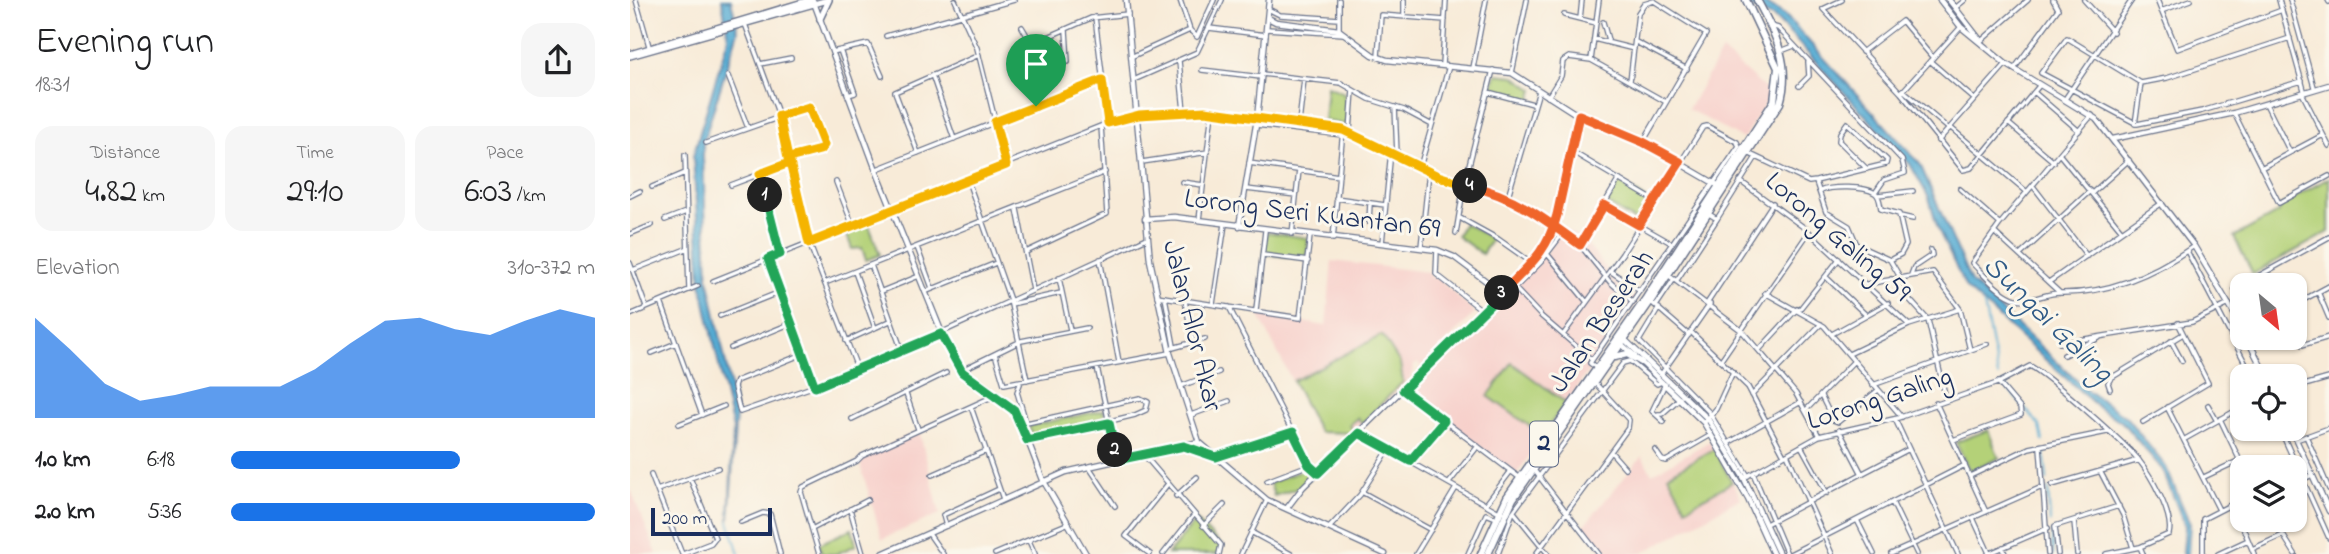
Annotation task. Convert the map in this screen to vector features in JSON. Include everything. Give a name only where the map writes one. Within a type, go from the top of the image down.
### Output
[{"type":"highway","name":"Jalan Beserah","points":[[1653,303],[1719,186],[1768,112],[1777,90],[1778,68],[1746,0]]},
{"type":"highway","name":"Jalan Beserah","points":[[1481,554],[1497,515],[1520,478],[1598,369],[1673,278],[1709,214],[1719,186],[1753,155],[1774,116],[1784,91],[1785,67],[1771,26],[1757,0]]},
{"type":"highway","name":"Jalan Beserah","points":[[1488,554],[1504,513],[1608,364],[1621,340]]},
{"type":"highway","points":[[1608,364],[1620,354],[1642,362]]},
{"type":"main road","points":[[792,5],[800,0]]},
{"type":"main road","points":[[740,23],[792,5],[829,0],[820,19]]},
{"type":"main road","points":[[630,55],[649,46],[812,1]]},
{"type":"main road","points":[[630,55],[723,27]]},
{"type":"street","points":[[636,0],[649,46]]},
{"type":"street","points":[[955,0],[979,55],[1006,165]]},
{"type":"street","points":[[886,36],[1014,0]]},
{"type":"street","name":"Jalan Alor Akar","points":[[1126,0],[1136,79],[1147,238],[1157,296],[1163,309],[1179,386],[1199,442],[1266,500],[1383,554]]},
{"type":"street","points":[[1180,0],[1190,30],[1199,37],[1214,0]]},
{"type":"street","points":[[1136,79],[1197,52],[1222,0]]},
{"type":"street","points":[[1239,226],[1256,122],[1269,0]]},
{"type":"street","points":[[1339,0],[1342,33]]},
{"type":"street","points":[[1404,0],[1404,15]]},
{"type":"street","points":[[1442,65],[1446,0]]},
{"type":"street","points":[[1473,68],[1486,0]]},
{"type":"street","points":[[1512,73],[1527,0]]},
{"type":"street","points":[[1580,19],[1582,0]]},
{"type":"street","points":[[1591,60],[1599,0]]},
{"type":"street","points":[[1842,0],[1822,9],[1902,91],[2027,192]]},
{"type":"street","points":[[1939,0],[1961,27],[2006,64],[2092,115],[2194,246],[2229,304],[2196,321],[2060,343]]},
{"type":"street","points":[[1949,0],[1980,41]]},
{"type":"street","points":[[1955,8],[1965,0]]},
{"type":"street","points":[[1980,41],[2028,0]]},
{"type":"street","points":[[2014,70],[2058,9],[2053,0]]},
{"type":"street","points":[[2084,0],[2113,32]]},
{"type":"street","points":[[2065,99],[2113,32],[2132,0]]},
{"type":"street","points":[[2157,0],[2174,46],[2179,49],[2282,10]]},
{"type":"street","points":[[2161,10],[2191,0]]},
{"type":"street","points":[[2279,0],[2303,91],[2329,146]]},
{"type":"street","points":[[2290,0],[2314,87]]},
{"type":"street","points":[[812,1],[941,334],[962,372],[996,395],[1014,410],[1024,423]]},
{"type":"street","points":[[1630,81],[1638,13],[1649,2],[1706,34],[1643,142]]},
{"type":"street","points":[[1268,9],[1276,15],[1339,19]]},
{"type":"street","points":[[1032,44],[1095,17],[1128,14]]},
{"type":"street","points":[[1378,58],[1381,15],[1445,20]]},
{"type":"street","points":[[1564,15],[1596,23]]},
{"type":"street","points":[[1095,17],[1108,123]]},
{"type":"street","points":[[1268,18],[1276,22],[1342,33],[1378,58],[1512,73],[1579,115],[1643,142],[1719,186]]},
{"type":"street","points":[[1862,52],[1902,21],[1932,59],[1974,99]]},
{"type":"street","points":[[1603,22],[1610,42]]},
{"type":"street","points":[[740,23],[760,64],[779,116],[809,243],[858,371]]},
{"type":"street","points":[[1771,26],[1778,28],[1905,165],[1905,173],[1884,180],[1876,194],[1881,209],[1913,219]]},
{"type":"street","points":[[1023,27],[1032,44],[1036,106]]},
{"type":"street","points":[[1902,91],[1961,27]]},
{"type":"street","points":[[1208,28],[1342,33]]},
{"type":"street","points":[[1066,30],[1069,62]]},
{"type":"street","points":[[1133,57],[1190,30]]},
{"type":"street","points":[[1594,38],[1634,49]]},
{"type":"street","points":[[2290,38],[2141,83],[2067,38],[2041,69],[2045,77],[2135,124],[2203,111],[2302,81]]},
{"type":"street","points":[[1635,41],[1687,69]]},
{"type":"street","points":[[832,52],[868,44],[882,76]]},
{"type":"street","points":[[1781,51],[1796,47]]},
{"type":"street","points":[[840,50],[855,93],[848,95]]},
{"type":"street","points":[[918,153],[895,92],[979,55]]},
{"type":"street","points":[[760,64],[791,58]]},
{"type":"street","points":[[1548,97],[1561,76],[1566,58],[1591,60],[1666,103]]},
{"type":"street","points":[[1799,86],[1809,76],[1808,60]]},
{"type":"street","points":[[1179,61],[1184,111]]},
{"type":"street","points":[[1938,141],[2006,64]]},
{"type":"street","points":[[1420,167],[1449,66]]},
{"type":"street","points":[[1202,70],[1341,83],[1432,125]]},
{"type":"street","points":[[1456,233],[1464,185],[1493,70]]},
{"type":"street","points":[[932,75],[954,139]]},
{"type":"street","points":[[728,76],[748,128]]},
{"type":"street","points":[[1299,123],[1304,79]]},
{"type":"street","points":[[876,170],[1102,80]]},
{"type":"street","points":[[2135,124],[2141,83]]},
{"type":"street","points":[[2113,139],[2234,113],[2314,87],[2329,85]]},
{"type":"street","points":[[1902,91],[1963,170],[1971,168],[2039,86]]},
{"type":"street","points":[[1350,131],[1353,90]]},
{"type":"street","points":[[1508,196],[1539,91]]},
{"type":"street","points":[[1488,92],[1533,104]]},
{"type":"street","points":[[2034,92],[2079,131]]},
{"type":"street","points":[[2266,104],[2290,153]]},
{"type":"street","points":[[706,143],[809,107],[824,145],[820,150],[731,185]]},
{"type":"street","points":[[1395,107],[1397,153]]},
{"type":"street","points":[[713,281],[1108,123],[1139,115],[1184,111],[1212,112],[1256,122],[1343,135]]},
{"type":"street","points":[[1199,220],[1212,112]]},
{"type":"street","points":[[2234,113],[2279,203],[2329,176]]},
{"type":"street","points":[[1513,286],[1532,263],[1546,252],[1554,228],[1579,115]]},
{"type":"street","points":[[2092,115],[1973,258],[1974,265],[2011,297],[2024,300],[2060,293],[2077,293],[2139,280],[2194,246]]},
{"type":"street","points":[[1256,122],[1299,123],[1350,131],[1397,153],[1429,172],[1464,185],[1508,196],[1580,245],[1605,276],[1633,302]]},
{"type":"street","points":[[2008,123],[2054,162]]},
{"type":"street","points":[[1819,436],[1807,410],[1777,370],[1742,331],[1709,303],[1673,278],[1717,219],[1753,155],[1806,181],[1816,181],[1867,169],[1886,164],[1887,160],[1850,124],[1844,125],[1839,141],[1867,169]]},
{"type":"street","points":[[1563,335],[1609,271],[1705,125],[1737,142],[1739,146],[1719,186],[1671,243],[1590,363],[1598,369]]},
{"type":"street","points":[[1026,252],[1107,214],[1101,126]]},
{"type":"street","points":[[1333,239],[1343,130]]},
{"type":"street","points":[[2261,168],[2323,135]]},
{"type":"street","points":[[1382,243],[1391,150]]},
{"type":"street","points":[[1571,151],[1655,201]]},
{"type":"street","points":[[1142,162],[1208,152]]},
{"type":"street","points":[[685,155],[689,290]]},
{"type":"street","points":[[2060,155],[2122,231]]},
{"type":"street","points":[[2021,256],[2059,219],[2129,160]]},
{"type":"street","points":[[1249,163],[1339,176]]},
{"type":"street","points":[[1292,234],[1299,170]]},
{"type":"street","points":[[825,283],[1105,172]]},
{"type":"street","points":[[1420,247],[1429,172]]},
{"type":"street","points":[[652,187],[685,173]]},
{"type":"street","points":[[760,174],[780,254]]},
{"type":"street","points":[[1580,245],[1619,179]]},
{"type":"street","points":[[836,181],[853,226]]},
{"type":"street","points":[[968,181],[1010,302],[1027,380]]},
{"type":"street","name":"Lorong Galing 59","points":[[1740,181],[1809,232],[1909,325]]},
{"type":"street","points":[[1816,181],[1823,209],[1831,218],[1849,226],[1857,245],[1890,260],[1900,277]]},
{"type":"street","points":[[1182,182],[1203,185]]},
{"type":"street","points":[[1819,191],[1835,186],[1876,194],[1913,191]]},
{"type":"street","points":[[2033,186],[2087,256]]},
{"type":"street","points":[[1245,189],[1296,195]]},
{"type":"street","points":[[1960,189],[2000,224]]},
{"type":"street","points":[[630,195],[640,191]]},
{"type":"street","points":[[1336,198],[1385,205]]},
{"type":"street","points":[[1369,222],[1370,203]]},
{"type":"street","points":[[1662,373],[1690,334],[1773,203]]},
{"type":"street","points":[[2049,282],[2162,203]]},
{"type":"street","points":[[1604,205],[1671,243]]},
{"type":"street","points":[[1017,209],[1033,289]]},
{"type":"street","points":[[665,220],[686,212]]},
{"type":"street","points":[[1709,214],[1717,219]]},
{"type":"street","points":[[1890,260],[1901,254],[1906,245],[1900,229],[1900,215]]},
{"type":"street","points":[[1460,218],[1498,239],[1532,263]]},
{"type":"street","name":"Lorong Seri Kuantan 69","points":[[1145,219],[1199,220],[1292,234],[1437,250],[1454,257],[1502,293]]},
{"type":"street","points":[[1213,304],[1225,224]]},
{"type":"street","points":[[630,234],[652,225]]},
{"type":"street","points":[[1255,310],[1265,230]]},
{"type":"street","points":[[1721,360],[1809,232]]},
{"type":"street","points":[[1994,232],[2060,293]]},
{"type":"street","points":[[1287,508],[1318,473],[1483,311],[1513,286],[1563,233]]},
{"type":"street","points":[[1157,296],[1300,318],[1310,236]]},
{"type":"street","points":[[2264,273],[2329,237]]},
{"type":"street","points":[[803,354],[736,381],[734,387],[741,413],[858,371],[1147,238]]},
{"type":"street","points":[[917,247],[932,288]]},
{"type":"street","points":[[632,270],[686,248]]},
{"type":"street","points":[[1437,250],[1436,274],[1483,311]]},
{"type":"street","points":[[1911,275],[1914,267],[1932,255],[1931,250]]},
{"type":"street","points":[[2187,251],[2246,364]]},
{"type":"street","points":[[1546,252],[1586,301]]},
{"type":"street","points":[[1263,254],[1308,261]]},
{"type":"street","points":[[768,259],[815,387]]},
{"type":"street","points":[[1759,350],[1798,309],[1839,259]]},
{"type":"street","points":[[1100,260],[1119,362]]},
{"type":"street","points":[[630,263],[646,308]]},
{"type":"street","points":[[925,292],[996,263]]},
{"type":"street","points":[[871,265],[902,351]]},
{"type":"street","points":[[1609,271],[1653,303],[1721,360],[1752,395],[1786,454],[1832,554]]},
{"type":"street","points":[[855,272],[875,328]]},
{"type":"street","points":[[1867,284],[1933,272],[1960,309],[1970,350]]},
{"type":"street","points":[[881,291],[919,276]]},
{"type":"street","points":[[1826,277],[1866,314]]},
{"type":"street","points":[[1059,278],[1070,330]]},
{"type":"street","points":[[1891,279],[1928,320],[1946,399]]},
{"type":"street","points":[[630,315],[698,286]]},
{"type":"street","points":[[1513,286],[1592,360]]},
{"type":"street","points":[[2307,298],[2329,286]]},
{"type":"street","points":[[720,316],[780,292]]},
{"type":"street","points":[[2318,292],[2329,317]]},
{"type":"street","points":[[1010,302],[1061,293]]},
{"type":"street","points":[[1765,293],[1822,324],[1902,417]]},
{"type":"street","points":[[1163,309],[1165,297]]},
{"type":"street","points":[[1185,301],[1194,341]]},
{"type":"street","points":[[661,302],[702,415]]},
{"type":"street","points":[[1653,303],[1639,340],[1708,419],[1749,475],[1779,554]]},
{"type":"street","points":[[1832,334],[1888,303]]},
{"type":"street","points":[[1229,307],[1309,465],[1318,473]]},
{"type":"street","points":[[1849,354],[1909,325],[1960,309]]},
{"type":"street","points":[[846,341],[890,321]]},
{"type":"street","points":[[731,348],[792,323]]},
{"type":"street","points":[[2143,422],[2208,381],[2178,323]]},
{"type":"street","points":[[1752,395],[1822,324]]},
{"type":"street","points":[[968,367],[1020,341],[1087,328]]},
{"type":"street","points":[[2110,389],[2111,378],[2183,334]]},
{"type":"street","points":[[2064,355],[2101,337]]},
{"type":"street","points":[[2307,344],[2329,337]]},
{"type":"street","points":[[995,354],[1002,384],[1097,367],[1205,340]]},
{"type":"street","points":[[1621,340],[1680,398],[1708,419]]},
{"type":"street","points":[[1621,340],[1662,373],[1729,442],[1789,554],[1965,465]]},
{"type":"street","points":[[2171,341],[2182,361]]},
{"type":"street","points":[[652,353],[676,343]]},
{"type":"street","points":[[1873,386],[1987,344]]},
{"type":"street","points":[[1498,554],[1513,512],[1628,360],[1656,383],[1664,383]]},
{"type":"street","points":[[1807,410],[1853,362]]},
{"type":"street","name":"Lorong Galing","points":[[1749,475],[1819,436],[1902,417],[1998,382],[2031,366],[2107,432]]},
{"type":"street","points":[[1097,367],[1117,460]]},
{"type":"street","points":[[1179,386],[1219,372]]},
{"type":"street","points":[[1733,372],[1708,419],[1710,435],[1748,499],[1773,554]]},
{"type":"street","points":[[852,419],[946,373]]},
{"type":"street","points":[[2307,384],[2329,377]]},
{"type":"street","points":[[1021,382],[1017,391],[1027,440],[1043,480],[1086,554]]},
{"type":"street","points":[[1953,440],[2021,415],[2020,408],[1998,382]]},
{"type":"street","points":[[1536,554],[1564,512],[1628,428],[1629,420],[1604,389],[1595,383]]},
{"type":"street","points":[[1664,383],[1659,402],[1652,411],[1664,422]]},
{"type":"street","points":[[1403,390],[1520,478]]},
{"type":"street","points":[[1821,396],[1833,419],[1838,422],[1877,391]]},
{"type":"street","points":[[906,394],[918,429]]},
{"type":"street","points":[[819,554],[801,489],[918,429],[996,395]]},
{"type":"street","points":[[1024,423],[1140,398],[1148,402],[1148,408],[1143,412],[1109,423],[1027,440]]},
{"type":"street","points":[[1658,414],[1662,414],[1680,398]]},
{"type":"street","points":[[1189,416],[1229,401]]},
{"type":"street","points":[[1729,442],[1801,402]]},
{"type":"street","points":[[1936,403],[1986,512]]},
{"type":"street","points":[[2208,405],[2237,455]]},
{"type":"street","points":[[679,424],[724,406]]},
{"type":"street","points":[[971,407],[1003,499]]},
{"type":"street","points":[[2167,407],[2219,510]]},
{"type":"street","points":[[1575,412],[1583,418]]},
{"type":"street","points":[[2185,439],[2230,414]]},
{"type":"street","points":[[1895,419],[1958,554]]},
{"type":"street","points":[[1410,461],[1444,421]]},
{"type":"street","points":[[2307,436],[2329,428]]},
{"type":"street","points":[[1839,430],[1862,474]]},
{"type":"street","points":[[1184,446],[1215,456],[1293,432]]},
{"type":"street","points":[[1970,476],[2023,451],[2107,432],[2139,460],[2159,494],[2169,522],[2169,534],[2140,547],[2106,554]]},
{"type":"street","points":[[1359,433],[1486,504],[1497,515]]},
{"type":"street","points":[[1655,450],[1662,460],[1666,461],[1710,435]]},
{"type":"street","points":[[2307,438],[2329,489]]},
{"type":"street","points":[[2296,441],[2329,511]]},
{"type":"street","points":[[882,554],[1043,480],[1199,442]]},
{"type":"street","points":[[1449,483],[1478,446]]},
{"type":"street","points":[[1801,446],[1827,493]]},
{"type":"street","points":[[2040,447],[2048,554]]},
{"type":"street","points":[[1329,528],[1362,492],[1389,449]]},
{"type":"street","points":[[1766,524],[1909,449]]},
{"type":"street","points":[[932,475],[986,451]]},
{"type":"street","points":[[1611,452],[1625,468]]},
{"type":"street","points":[[1144,455],[1167,485],[1222,545],[1219,554]]},
{"type":"street","points":[[2052,485],[2139,460]]},
{"type":"street","points":[[1267,481],[1309,465]]},
{"type":"street","points":[[2203,478],[2230,465]]},
{"type":"street","points":[[1089,467],[1115,506]]},
{"type":"street","points":[[657,490],[718,468]]},
{"type":"street","points":[[1534,469],[1564,512],[1599,554]]},
{"type":"street","points":[[1486,504],[1511,471]]},
{"type":"street","points":[[2101,473],[2119,506],[2133,549]]},
{"type":"street","points":[[651,475],[683,554],[711,543],[715,538],[690,478]]},
{"type":"street","points":[[2307,478],[2312,475]]},
{"type":"street","points":[[1177,496],[1197,477]]},
{"type":"street","points":[[1150,554],[1126,536],[1167,485]]},
{"type":"street","points":[[1891,554],[2042,487]]},
{"type":"street","points":[[1416,554],[1456,488]]},
{"type":"street","points":[[946,526],[943,515],[999,489]]},
{"type":"street","points":[[2307,491],[2329,538]]},
{"type":"street","points":[[1362,492],[1431,530]]},
{"type":"street","points":[[812,529],[868,500]]},
{"type":"street","points":[[1241,554],[1266,500]]},
{"type":"street","points":[[1892,502],[1917,554]]},
{"type":"street","points":[[2203,554],[2202,521],[2230,504]]},
{"type":"street","points":[[1203,526],[1224,505]]},
{"type":"street","points":[[2058,554],[2056,526],[2119,506]]},
{"type":"street","points":[[850,509],[863,554]]},
{"type":"street","points":[[1513,512],[1548,554]]},
{"type":"street","points":[[741,522],[763,513],[770,514],[780,553],[773,554]]},
{"type":"street","points":[[1475,554],[1469,553],[1486,514],[1497,515]]},
{"type":"street","points":[[1163,554],[1194,515]]},
{"type":"street","points":[[1973,518],[1989,554],[2047,528]]},
{"type":"street","points":[[1857,520],[1874,554]]},
{"type":"street","points":[[2074,521],[2077,554]]},
{"type":"street","points":[[995,554],[1069,523]]},
{"type":"street","points":[[1251,532],[1289,553]]},
{"type":"street","points":[[2245,532],[2253,552],[2283,535],[2295,554]]},
{"type":"street","points":[[929,534],[943,554]]},
{"type":"street","points":[[2218,554],[2248,540]]},
{"type":"street","points":[[1028,541],[1035,554]]},
{"type":"street","points":[[2003,547],[2005,554]]},
{"type":"street","points":[[2140,547],[2143,554]]},
{"type":"shaded area","points":[[1722,51],[1771,94],[1743,139],[1688,109]]},
{"type":"shaded area","points":[[1559,226],[1586,242],[1618,285],[1638,300],[1516,475],[1408,390],[1531,269],[1550,248]]},
{"type":"shaded area","points":[[1332,261],[1429,272],[1429,277],[1437,278],[1475,313],[1421,367],[1418,363],[1414,365],[1410,379],[1353,434],[1318,432],[1258,314],[1326,326]]},
{"type":"shaded area","points":[[919,430],[940,514],[882,539],[859,460]]},
{"type":"shaded area","points":[[1710,441],[1741,498],[1641,554],[1606,554],[1583,527],[1642,456],[1652,474]]},
{"type":"shaded area","points":[[630,488],[657,554],[630,554]]},
{"type":"green space","points":[[1496,74],[1514,76],[1534,90],[1531,100],[1492,89]]},
{"type":"green space","points":[[1327,86],[1344,93],[1348,125],[1324,121]]},
{"type":"green space","points":[[2329,178],[2329,232],[2252,273],[2234,237],[2279,212],[2281,205]]},
{"type":"green space","points":[[1619,182],[1649,201],[1637,222],[1607,204]]},
{"type":"green space","points":[[868,223],[880,255],[866,260],[862,248],[852,249],[846,232]]},
{"type":"green space","points":[[1464,223],[1492,239],[1482,254],[1457,236]]},
{"type":"green space","points":[[1267,232],[1308,238],[1307,259],[1264,254]]},
{"type":"green space","points":[[1382,335],[1400,363],[1403,382],[1362,423],[1357,418],[1349,425],[1354,431],[1351,433],[1319,432],[1293,381]]},
{"type":"green space","points":[[1512,363],[1566,403],[1542,435],[1488,396]]},
{"type":"green space","points":[[1104,410],[1104,418],[1032,436],[1029,426]]},
{"type":"green space","points":[[1988,430],[1999,458],[1970,472],[1956,442]]},
{"type":"green space","points":[[1714,449],[1732,482],[1686,508],[1668,475]]},
{"type":"green space","points":[[1308,468],[1312,475],[1299,488],[1274,496],[1270,483]]},
{"type":"green space","points":[[1196,520],[1222,546],[1218,554],[1168,554]]},
{"type":"green space","points":[[852,529],[856,545],[836,554],[822,554],[819,544]]},
{"type":"water","points":[[722,0],[731,0],[738,31],[703,143],[703,158],[708,277],[736,413],[729,521],[733,430],[701,283],[693,156],[728,38]]},
{"type":"water","points":[[1733,0],[1760,0],[1785,15],[1920,164],[1971,282],[2088,391],[2126,417],[2166,467],[2190,524],[2188,554],[2183,554],[2185,526],[2162,469],[2122,422],[2100,409],[1966,288],[1938,229],[1929,198],[1910,164],[1783,26],[1773,17]]},
{"type":"waterway","name":"Sungai Galing","points":[[1984,305],[1998,376]]},
{"type":"waterway","points":[[2004,384],[2040,426],[2043,441]]},
{"type":"waterway","points":[[2044,451],[2047,480]]},
{"type":"waterway","points":[[2048,489],[2050,522]]},
{"type":"waterway","points":[[729,521],[739,554]]},
{"type":"waterway","points":[[2052,531],[2053,554]]},
{"type":"route","points":[[1036,106],[995,122],[1006,165],[809,243],[789,158],[823,149],[824,145],[809,107],[779,116],[789,163],[760,174],[780,254],[768,259],[815,387],[941,334],[962,372],[1014,410],[1027,440],[1109,423],[1117,460],[1184,446],[1194,447],[1216,457],[1293,432],[1309,465],[1318,473],[1359,433],[1410,461],[1444,421],[1403,390],[1544,250],[1554,228],[1579,115],[1643,142],[1680,162],[1639,225],[1604,205],[1580,245],[1554,228],[1508,196],[1438,176],[1350,131],[1205,111],[1139,115],[1108,123],[1102,80],[1036,106]]}]
